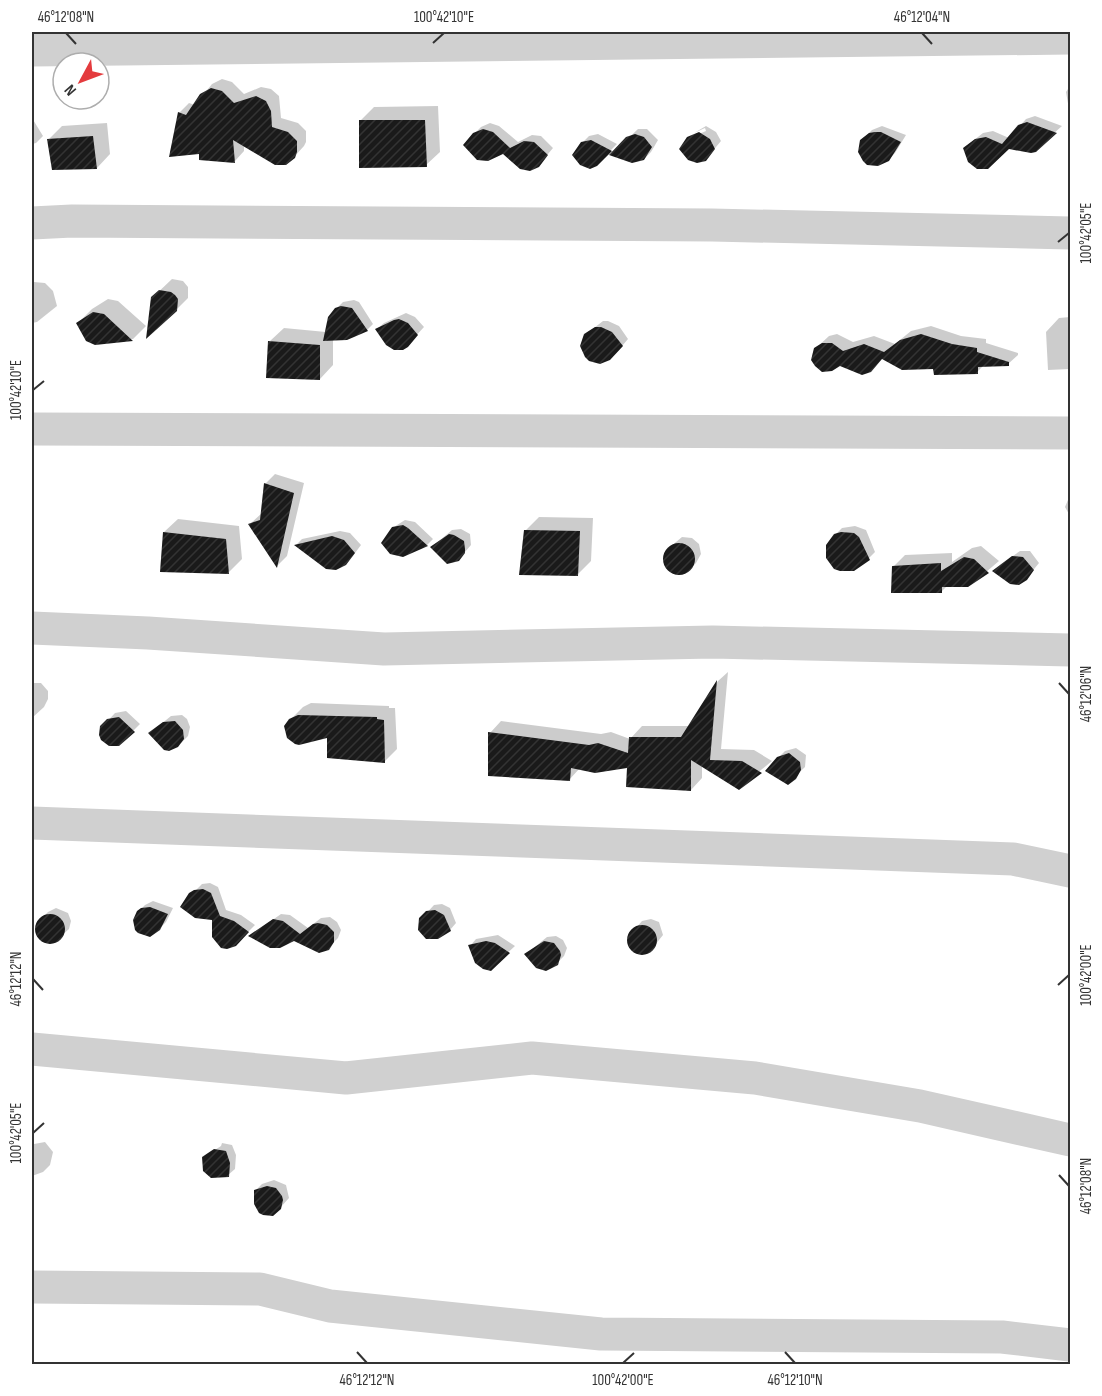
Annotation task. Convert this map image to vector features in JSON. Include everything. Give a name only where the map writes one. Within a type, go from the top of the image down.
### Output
[{"type":"street","points":[[32,50],[1071,38]]},
{"type":"street","points":[[32,223],[84,221],[712,225],[1071,233]]},
{"type":"street","points":[[32,429],[1071,433]]},
{"type":"street","points":[[32,628],[148,633],[384,649],[713,642],[1071,650]]},
{"type":"street","points":[[32,823],[1013,859],[1071,871]]},
{"type":"street","points":[[32,1049],[346,1078],[532,1058],[567,1061],[755,1078],[920,1106],[1071,1140]]},
{"type":"street","points":[[32,1287],[260,1289],[330,1306],[601,1334],[1002,1337],[1071,1345]]},
{"type":"building","points":[[211,88],[222,91],[234,103],[256,96],[266,101],[271,111],[272,127],[288,132],[297,141],[295,158],[286,165],[275,165],[233,140],[235,163],[199,160],[199,154],[169,157],[178,112],[186,115],[200,94]]},
{"type":"building","points":[[359,120],[425,120],[427,167],[359,168]]},
{"type":"building","points":[[1027,122],[1057,133],[1036,152],[1009,149],[988,169],[977,169],[968,162],[963,148],[975,139],[986,137],[1002,144],[1018,125]]},
{"type":"building","points":[[483,129],[493,132],[510,148],[524,141],[534,142],[548,155],[539,167],[530,171],[520,169],[503,154],[488,161],[477,160],[463,145],[473,133]]},
{"type":"building","points":[[699,132],[710,139],[715,149],[706,161],[697,163],[688,160],[679,149],[687,137]]},
{"type":"building","points":[[881,132],[901,142],[889,161],[878,166],[867,165],[858,152],[860,140],[869,133]]},
{"type":"building","points":[[635,134],[644,137],[652,147],[644,160],[632,163],[609,155],[626,137]]},
{"type":"building","points":[[93,136],[97,169],[52,170],[47,139]]},
{"type":"building","points":[[591,140],[612,151],[597,166],[590,169],[580,165],[572,155],[581,142]]},
{"type":"building","points":[[159,290],[175,295],[178,299],[177,311],[146,339],[151,297]]},
{"type":"building","points":[[341,306],[352,308],[368,331],[347,340],[323,341],[328,317],[335,308]]},
{"type":"building","points":[[93,312],[104,314],[133,341],[95,345],[86,341],[76,323]]},
{"type":"building","points":[[399,319],[408,323],[418,335],[408,347],[403,350],[394,350],[386,345],[375,329]]},
{"type":"building","points":[[595,327],[612,332],[623,346],[610,360],[600,364],[589,361],[580,346],[584,334]]},
{"type":"building","points":[[921,334],[952,344],[977,348],[977,352],[1009,362],[1009,366],[978,367],[978,374],[934,375],[933,369],[902,370],[882,359],[871,372],[862,375],[840,366],[832,371],[822,372],[811,360],[814,348],[822,343],[832,343],[843,351],[864,344],[884,352],[900,340]]},
{"type":"building","points":[[268,341],[320,345],[320,380],[266,378]]},
{"type":"building","points":[[264,483],[294,493],[277,568],[248,524],[260,520]]},
{"type":"building","points":[[403,525],[428,546],[403,557],[390,554],[381,543],[392,527]]},
{"type":"building","points":[[524,530],[580,531],[578,576],[519,575]]},
{"type":"building","points":[[163,532],[226,539],[229,574],[160,572]]},
{"type":"building","points":[[854,533],[859,537],[870,560],[854,571],[834,569],[826,558],[826,545],[834,534]]},
{"type":"building","points":[[449,534],[464,541],[465,553],[459,561],[447,564],[430,547]]},
{"type":"building","points":[[332,536],[344,540],[355,553],[346,565],[336,570],[326,569],[294,545]]},
{"type":"building","points":[[679,543],[690,548],[695,559],[690,570],[679,575],[668,570],[663,559],[668,548]]},
{"type":"building","points":[[1012,556],[1023,557],[1034,570],[1027,580],[1019,585],[1010,584],[992,571]]},
{"type":"building","points":[[964,557],[974,559],[989,573],[968,587],[942,587],[942,593],[891,593],[892,566],[941,563],[941,571]]},
{"type":"building","points":[[717,680],[710,760],[742,761],[762,773],[739,790],[691,760],[691,791],[626,787],[627,768],[595,773],[571,768],[570,781],[488,776],[488,732],[589,745],[598,743],[628,753],[629,737],[681,737]]},
{"type":"building","points":[[298,715],[377,717],[377,719],[384,720],[385,763],[327,758],[327,738],[295,744],[287,738],[284,726],[289,719]]},
{"type":"building","points":[[119,717],[135,732],[119,746],[109,746],[101,740],[100,726],[107,719]]},
{"type":"building","points":[[175,721],[183,730],[184,739],[178,747],[169,751],[164,750],[148,733],[163,722]]},
{"type":"building","points":[[789,753],[800,762],[801,770],[796,779],[788,785],[765,771],[777,757]]},
{"type":"building","points":[[203,889],[211,893],[220,916],[234,921],[249,932],[236,946],[221,948],[212,937],[212,920],[195,918],[180,907],[189,893]]},
{"type":"building","points":[[150,907],[168,914],[160,930],[150,937],[135,930],[133,920],[137,911]]},
{"type":"building","points":[[435,910],[444,915],[451,931],[438,939],[426,939],[418,930],[419,918],[426,911]]},
{"type":"building","points":[[50,914],[56,915],[64,923],[64,935],[56,943],[50,944],[44,943],[36,935],[35,929],[36,923],[44,915]]},
{"type":"building","points":[[273,919],[283,921],[300,934],[313,924],[327,925],[334,932],[334,942],[329,950],[319,953],[294,941],[280,948],[270,948],[248,936]]},
{"type":"building","points":[[642,925],[653,929],[657,940],[653,951],[642,955],[631,951],[627,940],[631,929]]},
{"type":"building","points":[[486,941],[495,943],[510,953],[491,971],[475,963],[468,945]]},
{"type":"building","points":[[544,941],[554,943],[561,955],[558,965],[546,971],[536,968],[524,954]]},
{"type":"building","points":[[214,1149],[226,1151],[230,1163],[229,1177],[211,1178],[203,1171],[202,1157]]},
{"type":"building","points":[[267,1186],[276,1188],[283,1200],[281,1209],[273,1216],[259,1213],[254,1204],[254,1190]]}]
